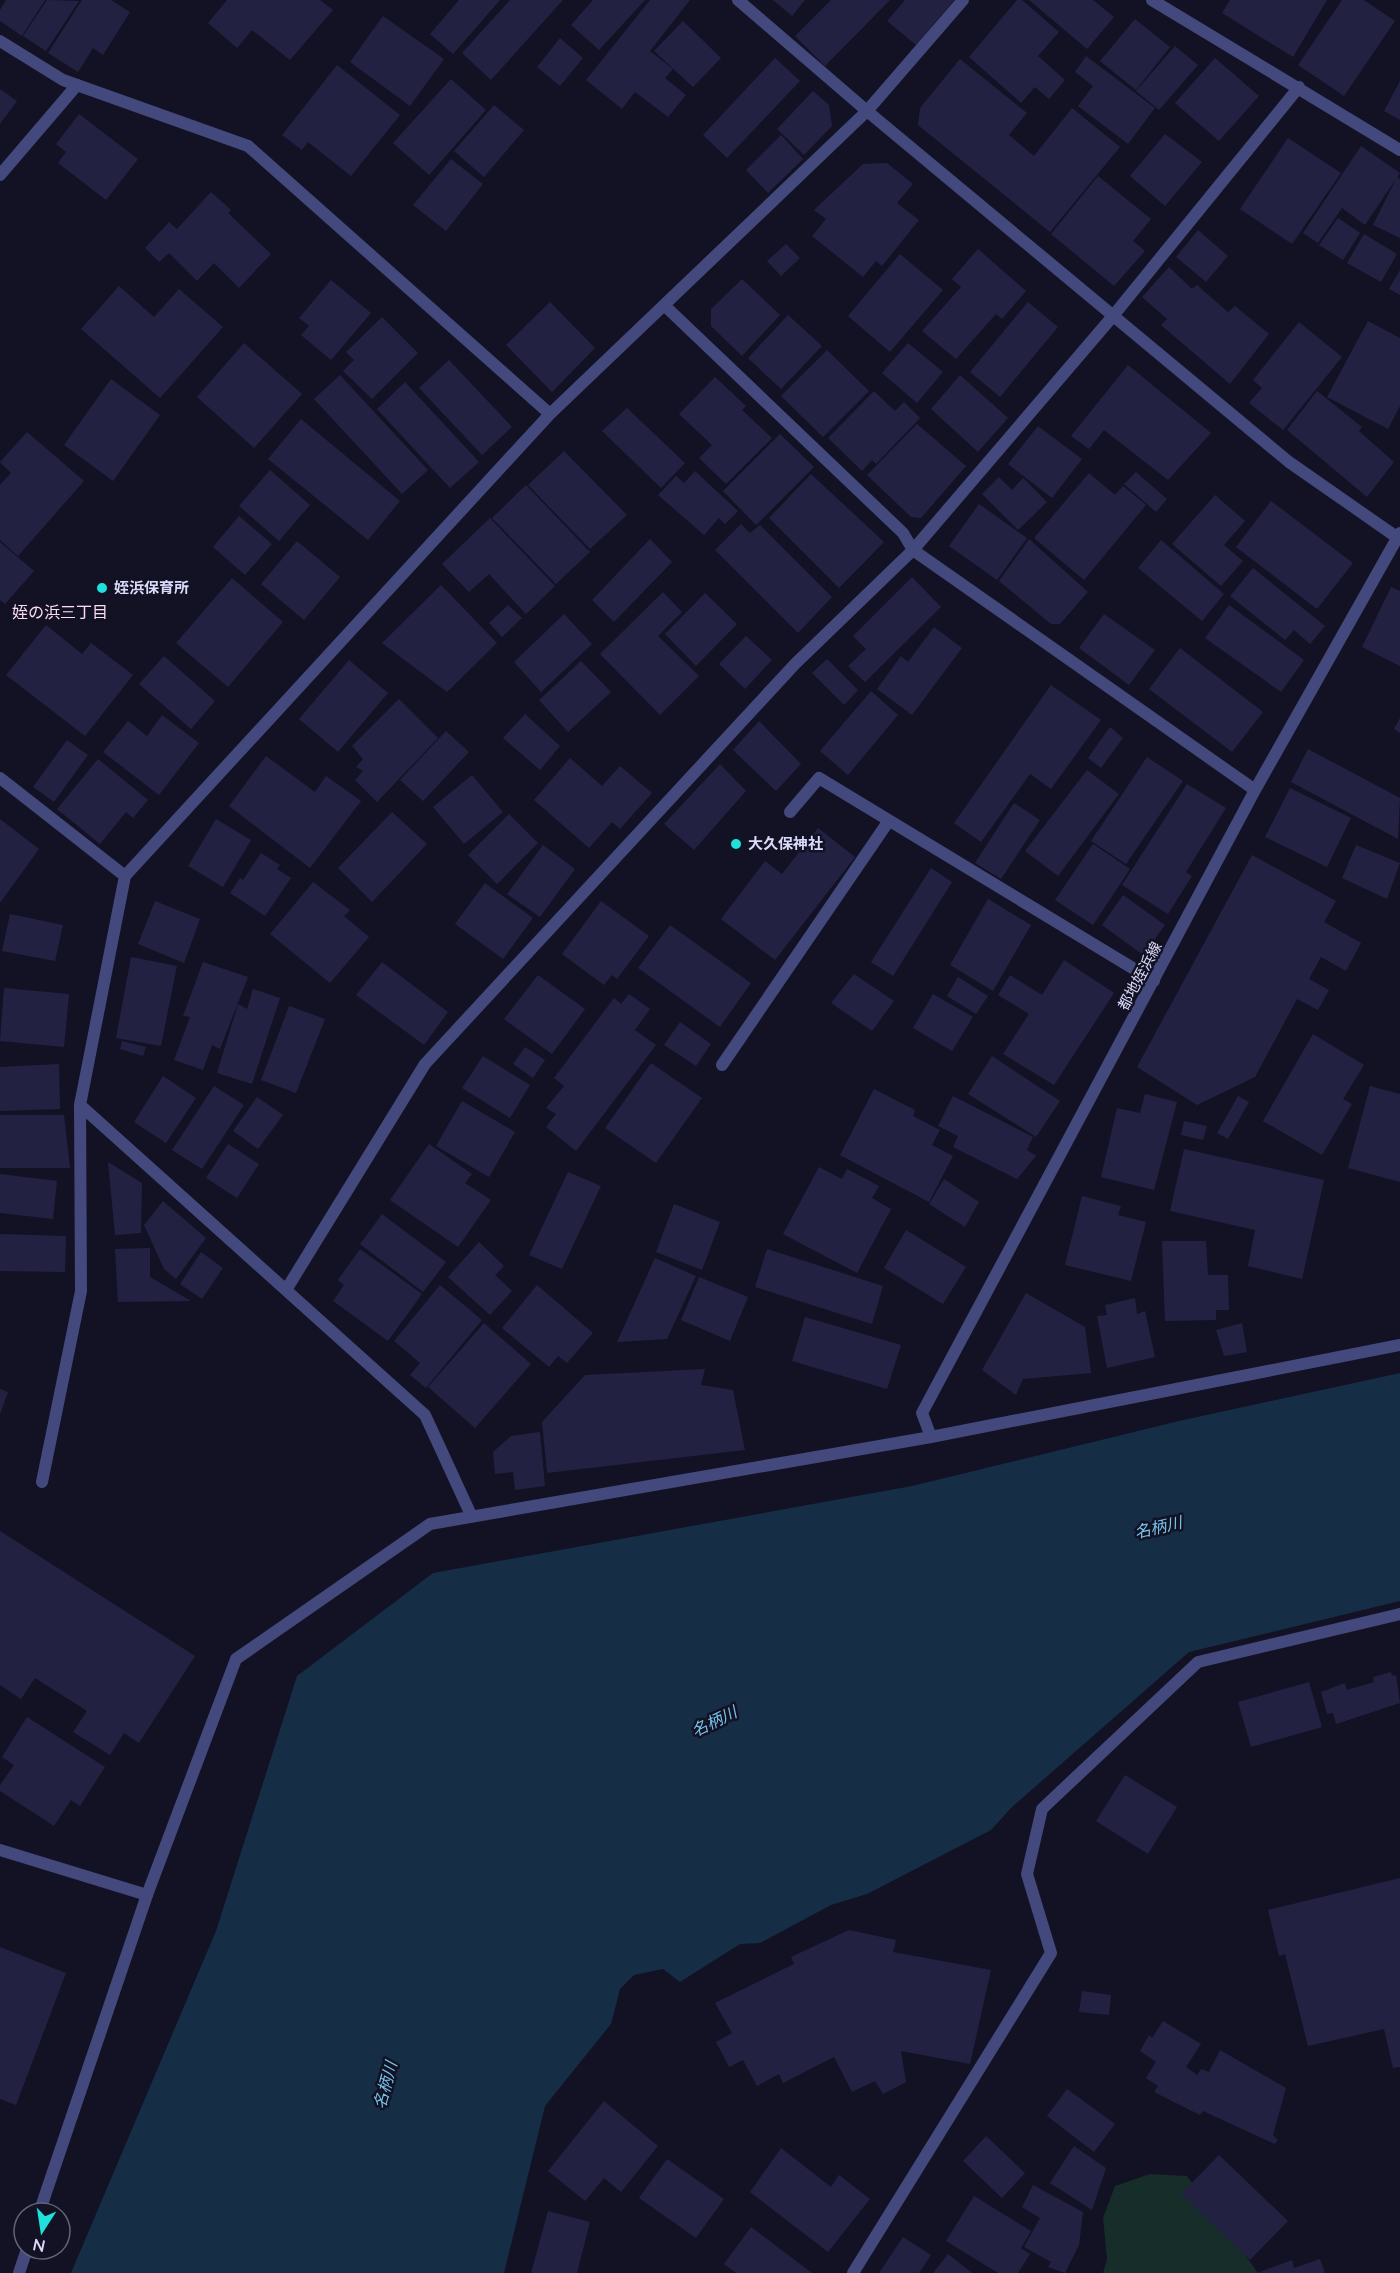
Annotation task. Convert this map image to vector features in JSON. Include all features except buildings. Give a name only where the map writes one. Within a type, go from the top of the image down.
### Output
[{"type":"street","points":[[738,0],[867,111],[1289,462],[1399,535]]},
{"type":"street","points":[[42,1482],[81,1291],[80,1105],[125,876],[550,414],[867,111],[963,0]]},
{"type":"street","points":[[1152,0],[1400,150]]},
{"type":"street","points":[[0,41],[77,85],[248,146],[550,414]]},
{"type":"street","points":[[0,175],[77,85]]},
{"type":"street","points":[[286,1290],[425,1064],[795,664],[913,550],[1113,316],[1299,87]]},
{"type":"street","points":[[664,305],[903,533],[913,550],[1255,790]]},
{"type":"street","name":"都地姪浜線","points":[[931,1437],[922,1413],[1255,790],[1399,535]]},
{"type":"street","points":[[0,778],[125,876]]},
{"type":"street","points":[[790,812],[819,778],[888,822],[1154,981]]},
{"type":"street","points":[[723,1065],[888,822]]},
{"type":"street","points":[[80,1105],[425,1415],[471,1515]]},
{"type":"street","points":[[43,2201],[147,1894],[236,1659],[430,1524],[471,1515],[931,1437],[1400,1345]]},
{"type":"street","points":[[853,2273],[1051,1953],[1027,1874],[1042,1809],[1197,1662],[1400,1614]]},
{"type":"street","points":[[0,1850],[147,1894]]},
{"type":"green space","points":[[1150,2174],[1187,2176],[1258,2273],[1103,2273],[1107,2259],[1103,2218],[1115,2186]]},
{"type":"water","name":"名柄川","points":[[1400,1373],[1400,1601],[1189,1652],[1012,1807],[991,1830],[867,1894],[831,1905],[760,1943],[740,1944],[680,1982],[663,1969],[634,1975],[620,1989],[611,2024],[545,2106],[504,2273],[71,2273],[216,1931],[297,1676],[433,1573],[912,1486],[1179,1421]]},
{"type":"place","name":"姪浜保育所","points":[[102,588]]},
{"type":"place","name":"大久保神社","points":[[736,844]]},
{"type":"district","name":"姪の浜三丁目","points":[[60,612]]}]
